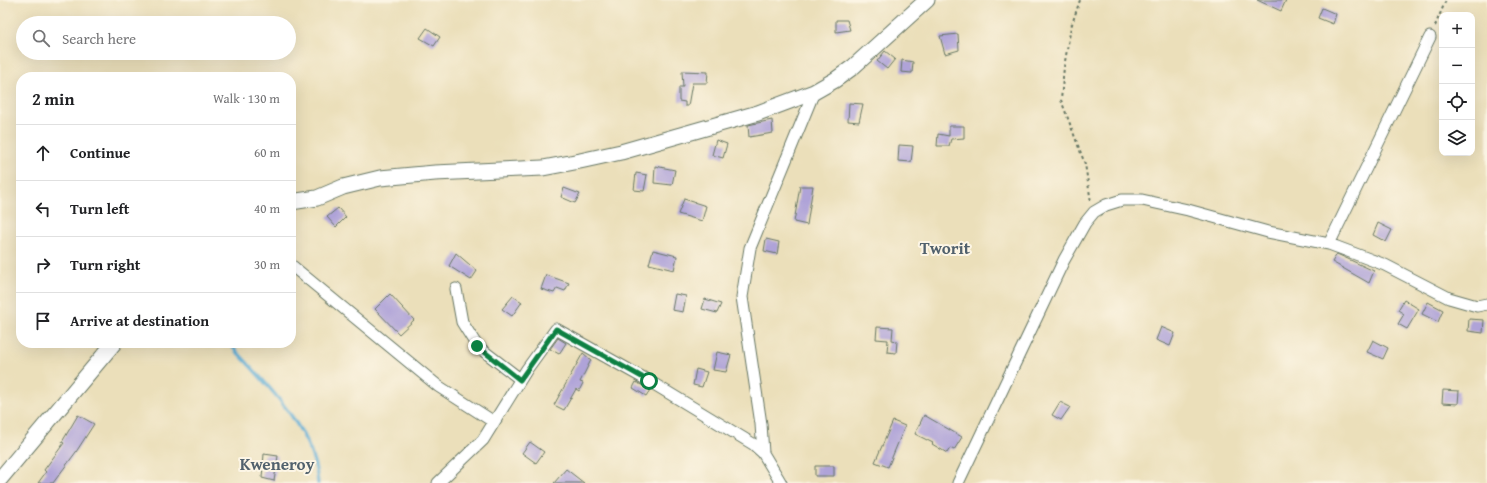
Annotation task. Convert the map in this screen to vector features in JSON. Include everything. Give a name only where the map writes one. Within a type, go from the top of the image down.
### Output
[{"type":"street","points":[[296,201],[317,198],[343,187],[380,178],[435,173],[543,168],[621,152],[744,118],[814,92],[853,67],[928,0]]},
{"type":"street","points":[[1329,244],[1430,37]]},
{"type":"street","points":[[763,453],[761,424],[742,297],[744,275],[752,241],[814,92]]},
{"type":"street","points":[[958,483],[1064,260],[1085,223],[1094,212],[1106,205],[1122,200],[1142,200],[1188,210],[1268,232],[1329,244],[1386,265],[1449,298],[1477,306],[1487,304]]},
{"type":"street","points":[[296,269],[438,386],[494,422]]},
{"type":"street","points":[[456,289],[462,322],[477,346],[520,380]]},
{"type":"street","points":[[438,483],[483,440],[520,380],[556,329],[649,381],[753,444],[763,453],[781,483]]},
{"type":"street","points":[[0,480],[110,348]]},
{"type":"path","points":[[1080,0],[1072,27],[1064,67],[1061,100],[1085,164],[1094,212]]},
{"type":"path","points":[[1430,37],[1446,0]]},
{"type":"building","points":[[1257,0],[1286,0],[1281,11]]},
{"type":"building","points":[[1322,8],[1336,14],[1333,24],[1318,18]]},
{"type":"building","points":[[836,20],[847,20],[850,30],[836,32]]},
{"type":"building","points":[[427,28],[440,37],[434,46],[420,38]]},
{"type":"building","points":[[958,34],[959,50],[945,54],[940,36]]},
{"type":"building","points":[[885,51],[895,59],[887,69],[877,61]]},
{"type":"building","points":[[902,60],[913,62],[912,73],[901,72]]},
{"type":"building","points":[[682,71],[708,72],[707,83],[692,83],[688,106],[685,106],[685,102],[679,101],[679,87],[683,87]]},
{"type":"building","points":[[849,103],[863,104],[859,122],[848,121]]},
{"type":"building","points":[[772,120],[773,133],[749,137],[748,125]]},
{"type":"building","points":[[949,126],[964,126],[964,138],[951,139],[949,146],[937,146],[938,134],[949,136]]},
{"type":"building","points":[[716,140],[727,144],[723,158],[712,155]]},
{"type":"building","points":[[899,145],[913,146],[911,162],[898,161]]},
{"type":"building","points":[[655,166],[675,170],[672,185],[654,183]]},
{"type":"building","points":[[636,173],[647,175],[644,191],[634,190]]},
{"type":"building","points":[[800,186],[813,186],[807,225],[794,222]]},
{"type":"building","points":[[564,188],[580,194],[575,203],[561,197]]},
{"type":"building","points":[[684,199],[706,206],[702,221],[678,214]]},
{"type":"building","points":[[338,208],[346,217],[336,227],[327,217]]},
{"type":"building","points":[[1378,223],[1392,230],[1386,242],[1373,235]]},
{"type":"building","points":[[766,239],[779,242],[777,254],[764,251]]},
{"type":"building","points":[[653,250],[677,256],[674,270],[649,264]]},
{"type":"building","points":[[456,253],[477,271],[471,280],[449,266]]},
{"type":"building","points":[[1337,254],[1374,271],[1369,283],[1332,262]]},
{"type":"building","points":[[546,275],[569,283],[565,291],[557,288],[554,293],[541,289]]},
{"type":"building","points":[[390,294],[414,320],[399,334],[375,309]]},
{"type":"building","points":[[675,294],[686,296],[683,312],[672,310]]},
{"type":"building","points":[[513,296],[522,302],[512,316],[502,309]]},
{"type":"building","points":[[705,299],[721,304],[717,313],[702,309]]},
{"type":"building","points":[[1404,300],[1419,309],[1407,329],[1398,324],[1404,314],[1398,310]]},
{"type":"building","points":[[1428,302],[1443,310],[1438,322],[1422,314]]},
{"type":"building","points":[[1469,319],[1484,320],[1483,333],[1468,331]]},
{"type":"building","points":[[877,327],[893,328],[892,340],[897,341],[896,353],[887,352],[888,340],[876,339]]},
{"type":"building","points":[[1161,327],[1175,333],[1170,346],[1156,340]]},
{"type":"building","points":[[558,338],[566,343],[559,354],[550,349]]},
{"type":"building","points":[[1373,340],[1388,348],[1383,359],[1367,352]]},
{"type":"building","points":[[717,352],[731,355],[726,372],[713,370]]},
{"type":"building","points":[[583,353],[591,360],[580,382],[583,383],[579,391],[576,389],[564,410],[554,405]]},
{"type":"building","points":[[696,369],[707,372],[702,387],[693,385]]},
{"type":"building","points":[[636,382],[650,390],[646,396],[633,388]]},
{"type":"building","points":[[1443,390],[1459,391],[1458,404],[1442,403]]},
{"type":"building","points":[[1060,402],[1070,407],[1061,420],[1052,415]]},
{"type":"building","points":[[78,415],[94,424],[53,483],[38,483],[46,472],[44,470],[64,443],[62,442]]},
{"type":"building","points":[[924,415],[962,437],[954,450],[950,448],[947,453],[932,444],[933,443],[915,434]]},
{"type":"building","points":[[893,421],[905,426],[888,467],[875,462]]},
{"type":"building","points":[[530,442],[544,452],[536,463],[522,453]]},
{"type":"building","points":[[264,454],[278,456],[274,481],[262,478]]},
{"type":"building","points":[[815,466],[834,466],[834,476],[815,476]]},
{"type":"building","points":[[566,469],[584,483],[554,483]]},
{"type":"waterway","points":[[234,348],[272,390],[297,425],[307,443],[314,463],[318,483]]},
{"type":"district","name":"Tworit","points":[[945,248]]},
{"type":"district","name":"Kweneroy","points":[[277,464]]},
{"type":"route","points":[[477,346],[520,380],[546,341],[556,329],[649,381]]}]
